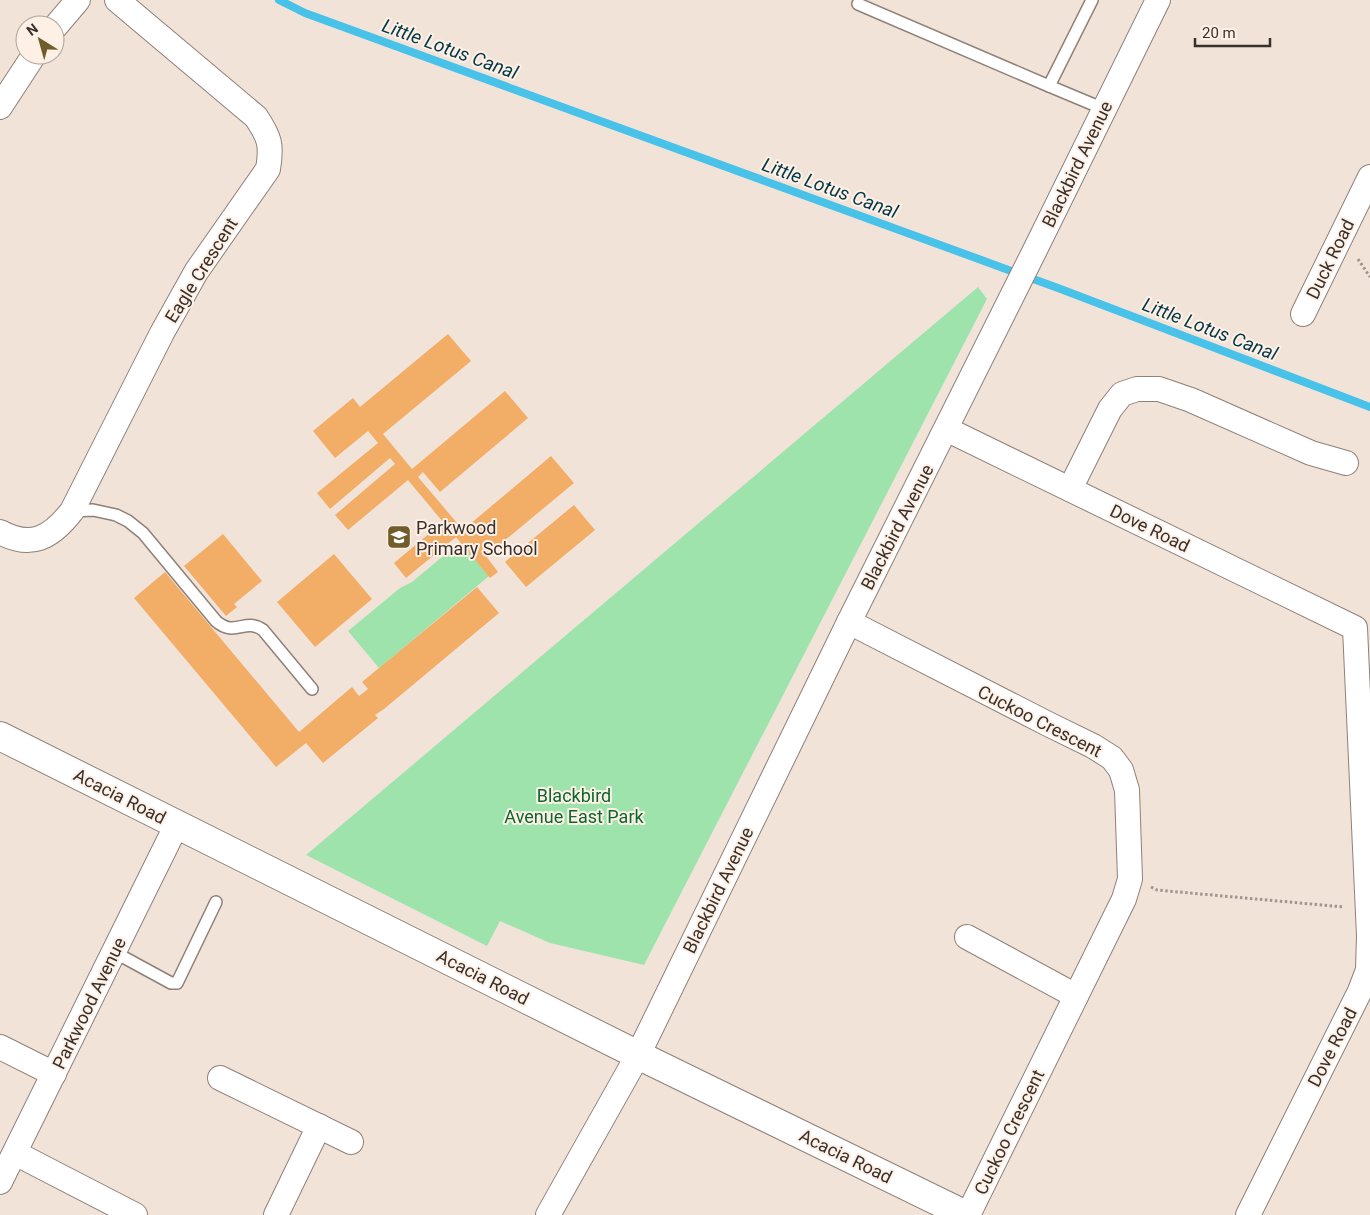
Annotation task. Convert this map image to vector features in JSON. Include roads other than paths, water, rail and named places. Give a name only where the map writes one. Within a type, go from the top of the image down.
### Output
[{"type":"street","points":[[65,15],[78,0]]},
{"type":"street","name":"Eagle Crescent","points":[[0,532],[11,538],[32,541],[52,532],[61,525],[72,511],[162,333],[196,272],[268,169],[271,149],[266,131],[256,118],[117,0]]},
{"type":"street","name":"Blackbird Avenue","points":[[548,1215],[638,1055],[849,622],[1036,250],[1153,3]]},
{"type":"street","points":[[0,107],[27,65]]},
{"type":"street","name":"Duck Road","points":[[1303,314],[1370,177]]},
{"type":"street","points":[[1070,489],[1110,410],[1122,394],[1136,389],[1159,389],[1191,400],[1311,453],[1346,463]]},
{"type":"street","name":"Dove Road","points":[[946,430],[1362,624],[1369,936],[1368,970],[1360,991],[1248,1215]]},
{"type":"street","name":"Cuckoo Crescent","points":[[849,622],[1093,746],[1112,758],[1121,770],[1127,790],[1130,878],[1124,899],[967,1215]]},
{"type":"street","name":"Acacia Road","points":[[0,736],[638,1055],[967,1215]]},
{"type":"street","name":"Parkwood Avenue","points":[[0,1182],[178,824]]},
{"type":"street","points":[[967,937],[1076,996]]},
{"type":"street","points":[[0,1047],[54,1074]]},
{"type":"street","points":[[220,1078],[351,1142]]},
{"type":"street","points":[[276,1215],[319,1126]]},
{"type":"street","points":[[15,1152],[135,1215]]},
{"type":"lane","points":[[1049,86],[1092,0]]},
{"type":"lane","points":[[858,4],[1104,109]]},
{"type":"lane","points":[[72,511],[94,510],[116,515],[128,521],[143,533],[216,621],[228,629],[251,624],[263,630],[312,689]]},
{"type":"lane","points":[[114,952],[171,982],[177,983],[216,902]]},
{"type":"waterway","name":"Little Lotus Canal","points":[[279,0],[305,13],[1058,288],[1370,407]]},
{"type":"place","name":"Parkwood Primary School","points":[[399,537]]},
{"type":"park label","name":"Blackbird Avenue East Park","points":[[574,805]]}]
